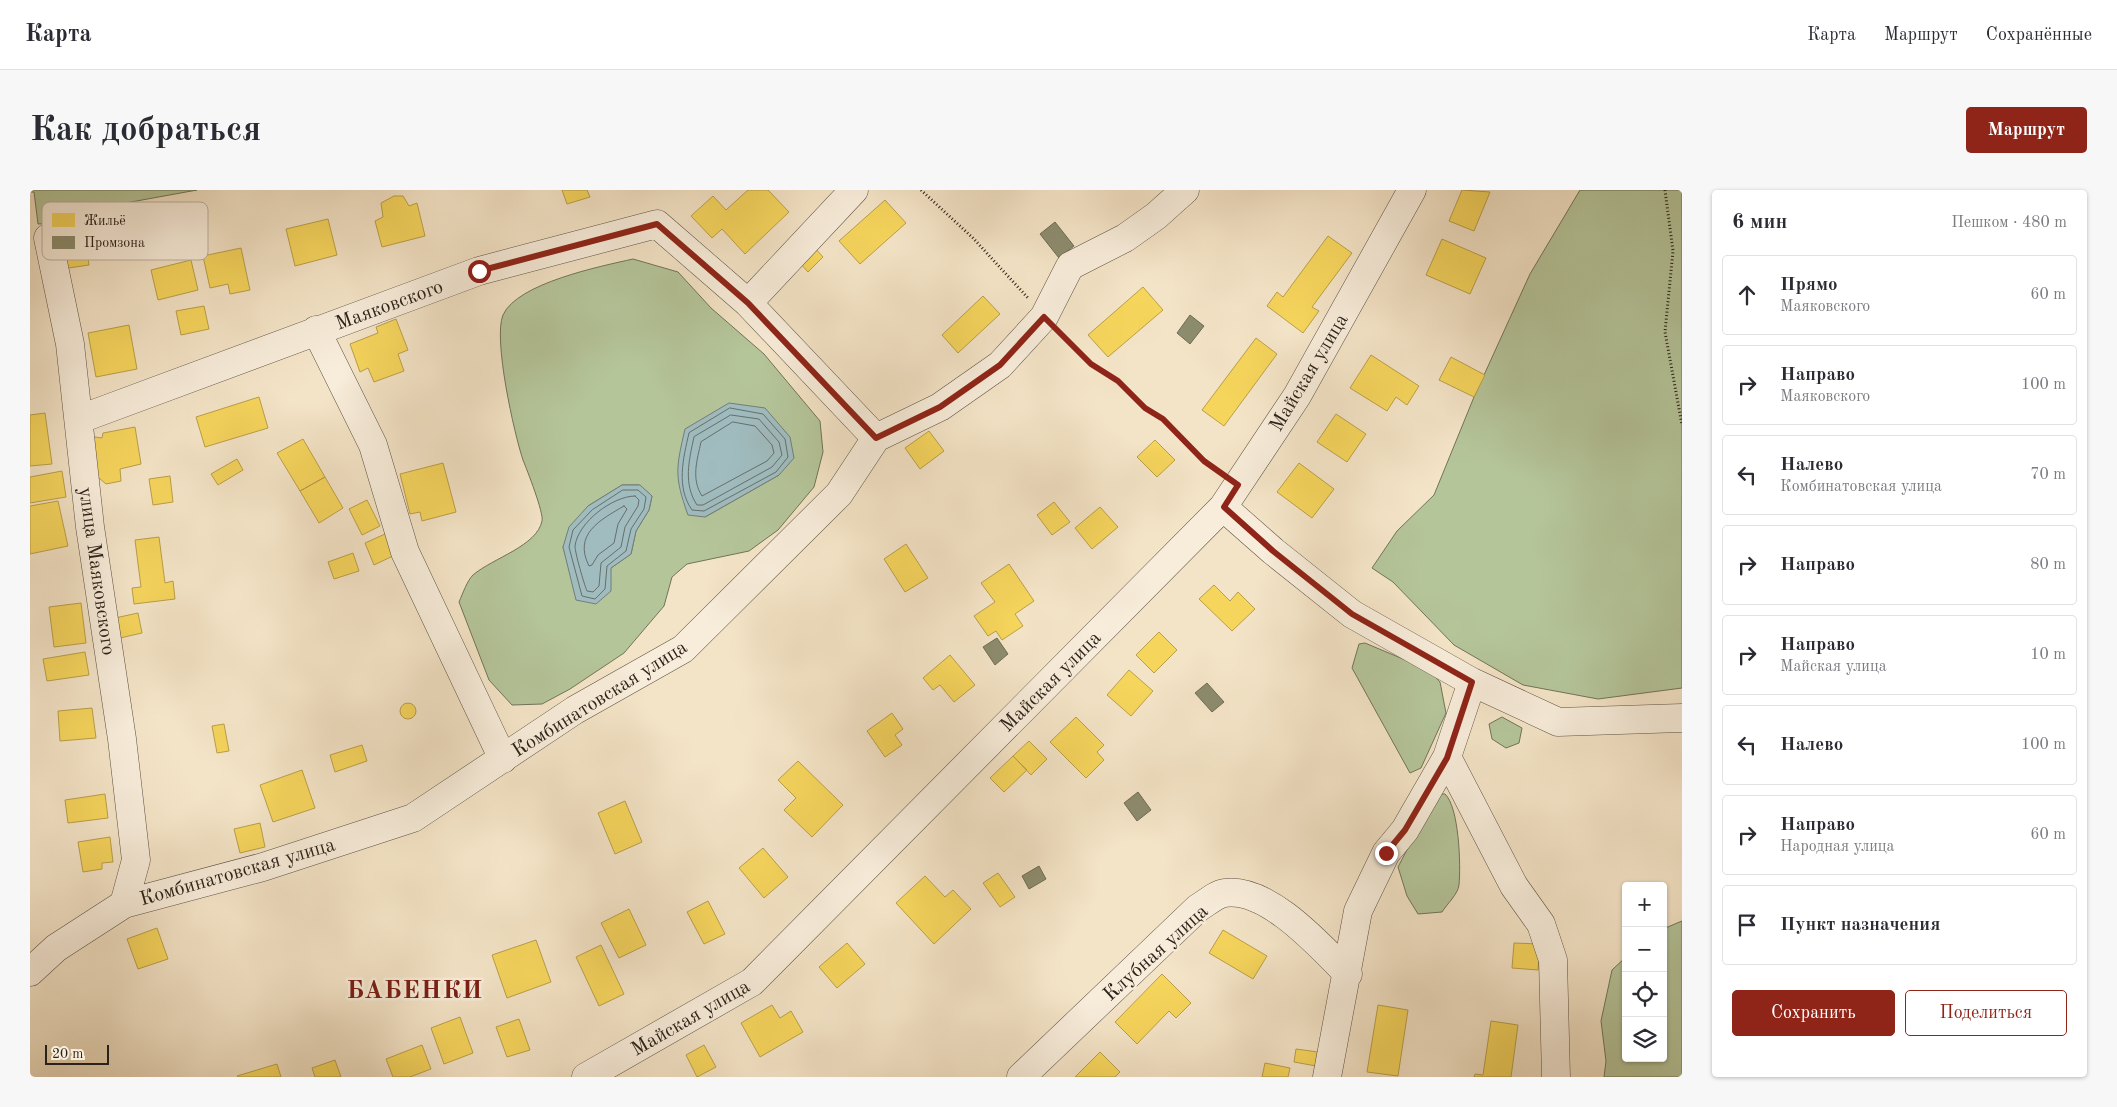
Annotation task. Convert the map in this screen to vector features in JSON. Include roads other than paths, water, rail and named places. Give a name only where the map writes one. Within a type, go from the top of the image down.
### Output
[{"type":"street","points":[[748,303],[854,190]]},
{"type":"street","points":[[876,438],[940,407],[1000,365],[1044,317],[1070,266],[1125,238],[1156,216],[1185,190]]},
{"type":"street","name":"Майская улица","points":[[586,1077],[752,982],[1231,496],[1297,396],[1412,190]]},
{"type":"street","name":"Маяковского","points":[[80,418],[479,271],[657,224],[748,303],[876,438]]},
{"type":"street","name":"улица Маяковского","points":[[53,260],[70,344],[80,418],[90,527],[122,739],[136,860],[124,904]]},
{"type":"street","name":"Маяковского","points":[[316,330],[373,446],[405,552],[503,759]]},
{"type":"street","name":"Комбинатовская улица","points":[[30,972],[56,948],[124,904],[263,867],[413,818],[575,710],[682,649],[839,494],[876,438]]},
{"type":"street","points":[[1231,496],[1273,551],[1352,614],[1472,682],[1558,722],[1682,718]]},
{"type":"street","points":[[1327,1077],[1348,974],[1358,911],[1386,853],[1405,830],[1447,758],[1472,682]]},
{"type":"street","points":[[1447,758],[1514,886],[1541,924],[1553,960],[1556,1077]]},
{"type":"street","name":"Клубная улица","points":[[1021,1077],[1198,908],[1223,893],[1246,894],[1271,906],[1314,940],[1348,974]]},
{"type":"water","points":[[729,403],[765,408],[790,437],[794,458],[779,475],[705,517],[688,515],[680,491],[678,472],[685,429]]},
{"type":"water","points":[[622,485],[640,485],[652,496],[649,510],[636,531],[631,554],[611,568],[611,591],[596,604],[576,600],[563,547],[569,527],[588,506]]},
{"type":"district","name":"БАБЕНКИ","points":[[415,989]]}]
